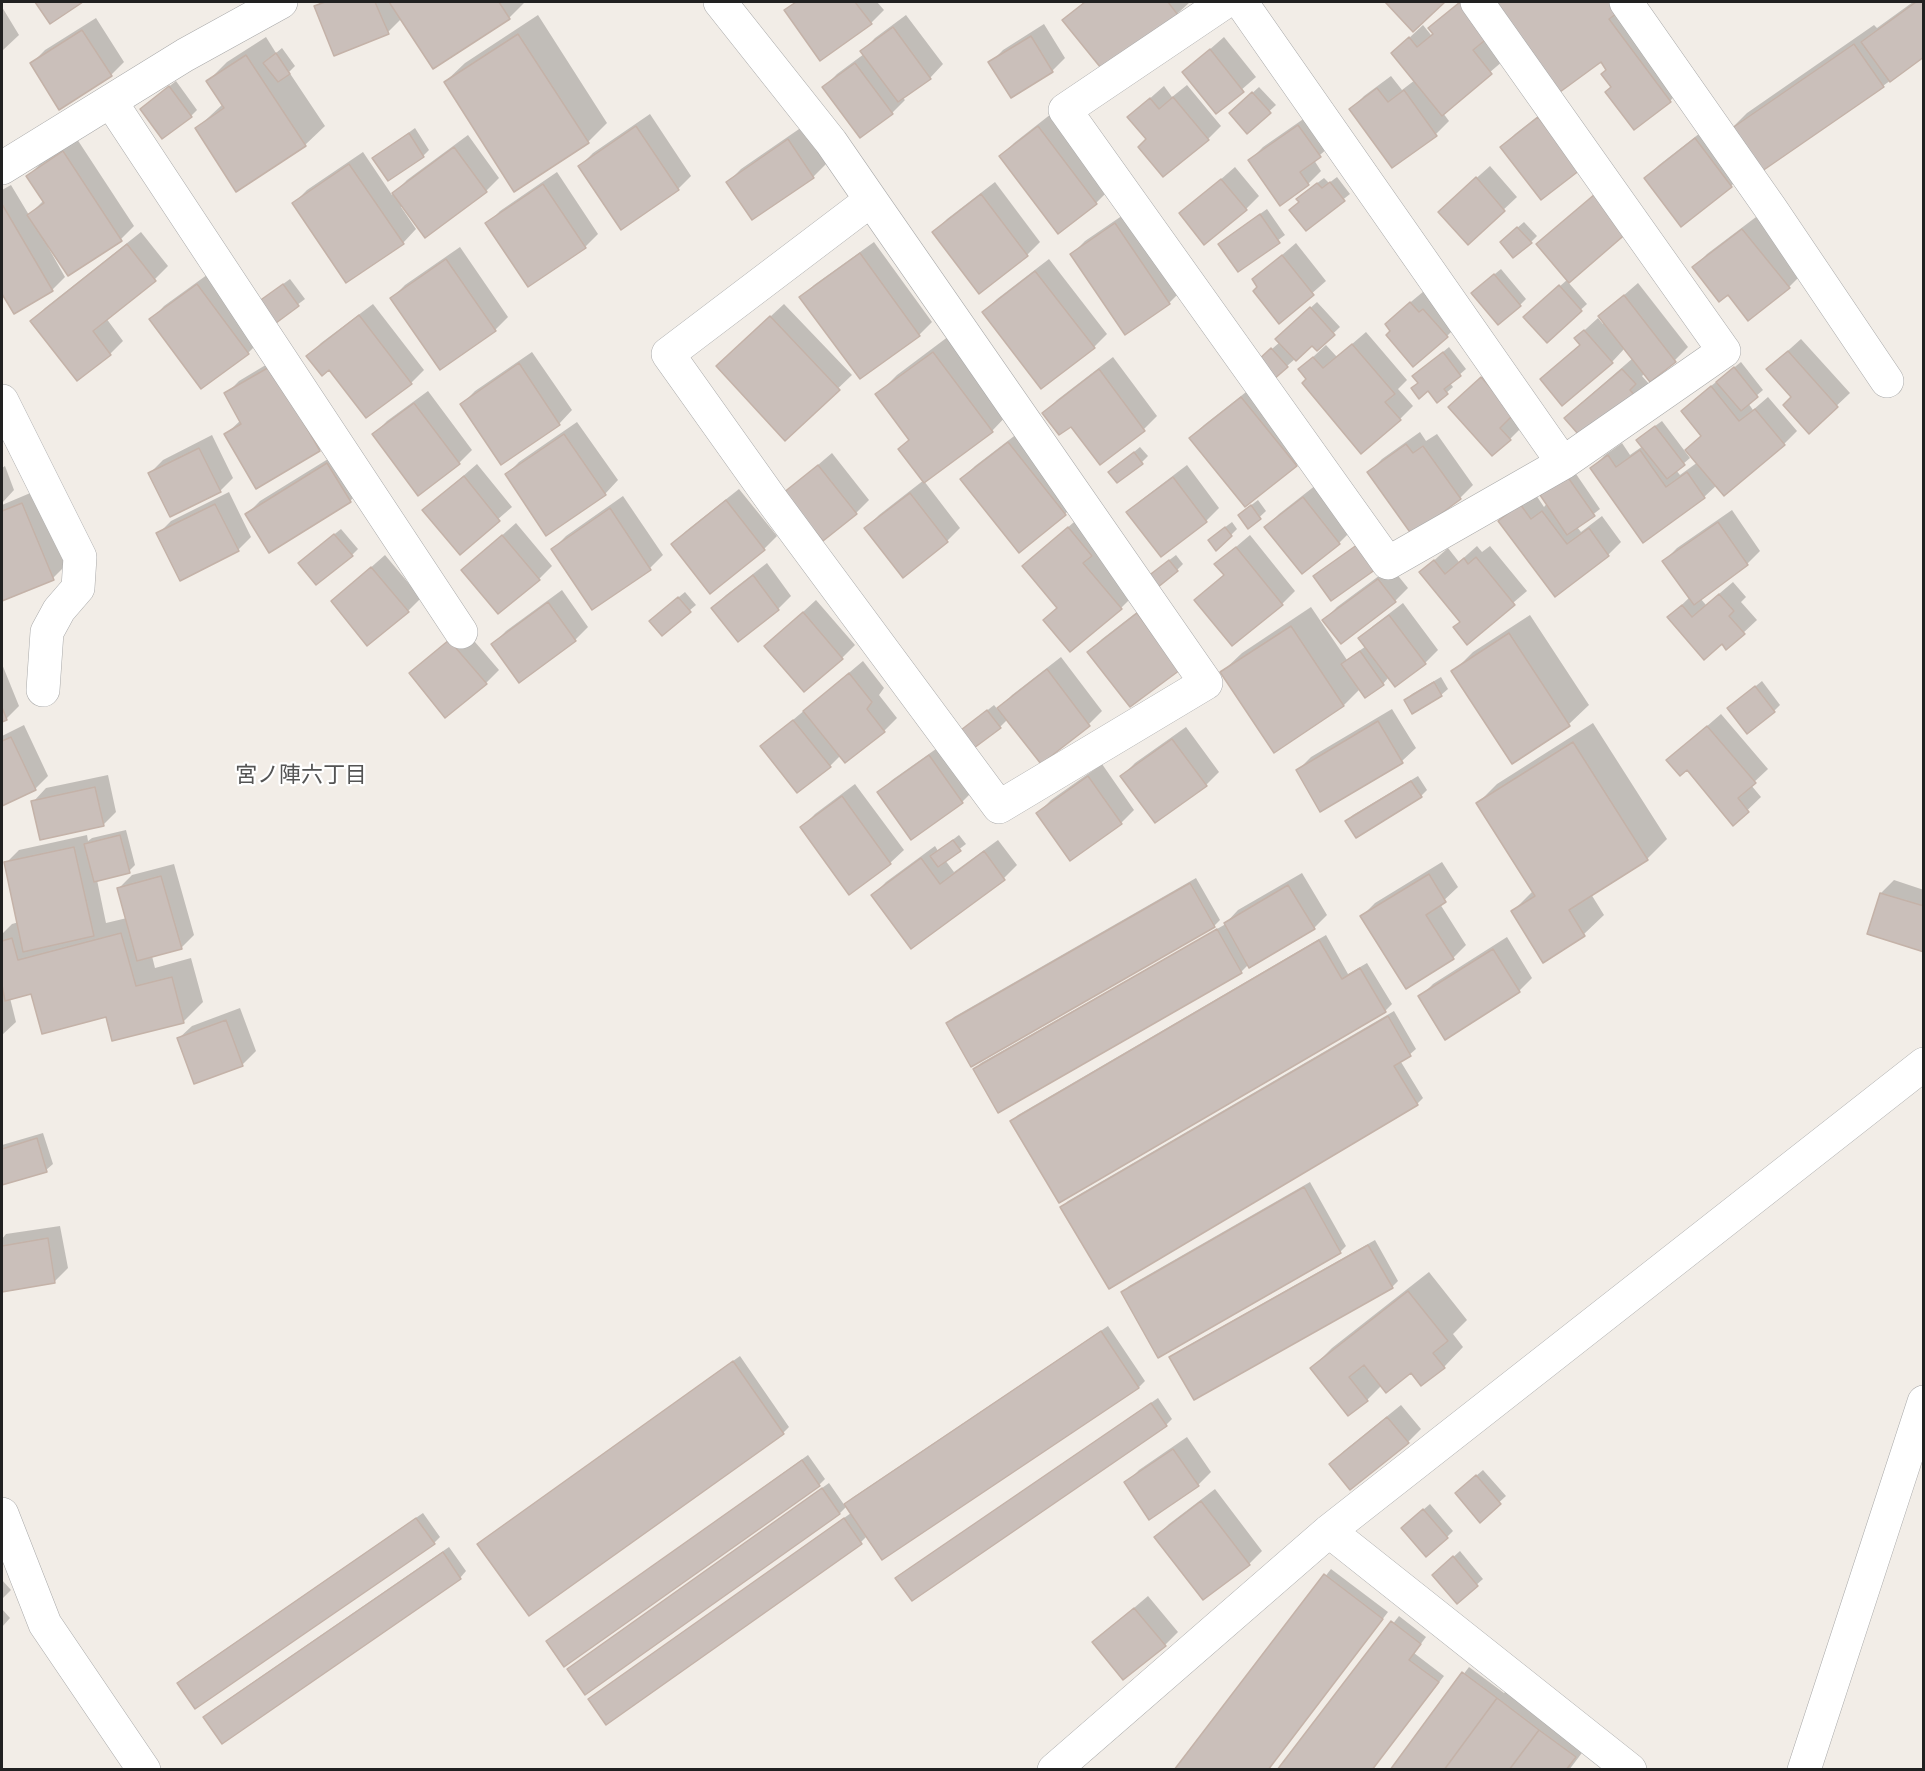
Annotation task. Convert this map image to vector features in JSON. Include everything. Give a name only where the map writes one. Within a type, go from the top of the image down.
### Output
[{"type":"street","points":[[2,168],[185,55],[281,2]]},
{"type":"street","points":[[720,2],[831,142],[1206,683],[999,807],[774,503],[668,354],[871,200]]},
{"type":"street","points":[[1225,2],[1065,110],[1388,563],[1563,463],[1724,351],[1477,2]]},
{"type":"street","points":[[1241,2],[1563,463]]},
{"type":"street","points":[[1626,2],[1771,209],[1887,381]]},
{"type":"street","points":[[111,102],[461,632]]},
{"type":"street","points":[[2,401],[80,557],[78,588],[59,609],[47,632],[43,690]]},
{"type":"street","points":[[1054,1770],[1329,1531],[1923,1064]]},
{"type":"street","points":[[1804,1770],[1923,1402]]},
{"type":"street","points":[[2,1514],[45,1624],[144,1770]]},
{"type":"street","points":[[1329,1531],[1630,1770]]},
{"type":"building","points":[[35,2],[83,2],[50,24]]},
{"type":"building","points":[[325,2],[375,2],[389,34],[334,56],[314,6]]},
{"type":"building","points":[[389,2],[499,2],[510,19],[433,69]]},
{"type":"building","points":[[796,2],[855,2],[872,24],[820,61],[784,10]]},
{"type":"building","points":[[1085,2],[1168,2],[1178,15],[1105,73],[1062,20]]},
{"type":"building","points":[[1385,2],[1445,2],[1413,32]]},
{"type":"building","points":[[1460,2],[1489,37],[1473,50],[1492,74],[1442,116],[1391,53],[1409,37],[1417,47],[1433,34],[1428,28]]},
{"type":"building","points":[[1492,2],[1613,2],[1620,11],[1609,19],[1671,102],[1634,130],[1605,92],[1611,87],[1601,74],[1606,70],[1601,62],[1560,92]]},
{"type":"building","points":[[1916,2],[1924,2],[1924,57],[1890,82],[1861,42]]},
{"type":"building","points":[[893,27],[931,79],[898,102],[860,51]]},
{"type":"building","points":[[82,30],[112,76],[59,110],[30,63]]},
{"type":"building","points":[[518,34],[589,143],[514,192],[444,82]]},
{"type":"building","points":[[1031,36],[1053,72],[1011,98],[988,62]]},
{"type":"building","points":[[1854,44],[1884,87],[1755,176],[1725,133]]},
{"type":"building","points":[[1210,49],[1244,92],[1216,114],[1182,72]]},
{"type":"building","points":[[276,53],[290,74],[278,82],[263,63]]},
{"type":"building","points":[[246,55],[306,146],[236,192],[195,128],[224,108],[206,81]]},
{"type":"building","points":[[855,63],[893,114],[860,138],[822,87]]},
{"type":"building","points":[[169,86],[192,117],[162,139],[140,109]]},
{"type":"building","points":[[1377,88],[1388,102],[1404,90],[1437,136],[1392,168],[1349,109]]},
{"type":"building","points":[[1252,92],[1271,113],[1247,134],[1229,113]]},
{"type":"building","points":[[1173,97],[1209,140],[1163,177],[1138,147],[1146,139],[1127,117],[1150,98],[1159,109]]},
{"type":"building","points":[[1538,117],[1580,170],[1541,200],[1500,147]]},
{"type":"building","points":[[1298,125],[1321,157],[1300,172],[1309,185],[1280,206],[1248,160]]},
{"type":"building","points":[[636,126],[679,190],[621,230],[578,166]]},
{"type":"building","points":[[1038,126],[1097,204],[1058,234],[999,156]]},
{"type":"building","points":[[409,133],[424,157],[388,181],[372,158]]},
{"type":"building","points":[[1695,138],[1732,187],[1681,227],[1644,178]]},
{"type":"building","points":[[788,139],[814,178],[752,220],[726,182]]},
{"type":"building","points":[[454,147],[487,192],[425,238],[392,193]]},
{"type":"building","points":[[63,151],[122,241],[68,276],[27,215],[44,203],[26,176]]},
{"type":"building","points":[[349,164],[404,244],[346,283],[292,203]]},
{"type":"building","points":[[1476,177],[1505,211],[1468,245],[1438,212]]},
{"type":"building","points":[[1221,179],[1247,210],[1204,245],[1179,213]]},
{"type":"building","points":[[1330,182],[1345,201],[1306,231],[1289,210],[1299,202],[1296,199],[1317,183],[1322,188]]},
{"type":"building","points":[[543,184],[586,248],[528,287],[485,223]]},
{"type":"building","points":[[981,194],[1028,256],[979,294],[932,232]]},
{"type":"building","points":[[1595,194],[1628,232],[1569,283],[1536,244]]},
{"type":"building","points":[[2,204],[53,291],[14,314],[2,294]]},
{"type":"building","points":[[1260,214],[1280,243],[1238,272],[1218,244]]},
{"type":"building","points":[[1115,223],[1170,304],[1125,335],[1070,254]]},
{"type":"building","points":[[1517,227],[1532,243],[1513,258],[1500,242]]},
{"type":"building","points":[[1742,229],[1790,288],[1748,321],[1728,295],[1719,302],[1692,267]]},
{"type":"building","points":[[127,244],[156,281],[93,331],[111,355],[77,381],[30,321]]},
{"type":"building","points":[[860,253],[920,336],[860,379],[799,297]]},
{"type":"building","points":[[1282,255],[1314,295],[1279,324],[1253,291],[1257,287],[1252,279]]},
{"type":"building","points":[[446,259],[496,331],[440,370],[390,298]]},
{"type":"building","points":[[1035,271],[1095,348],[1041,389],[982,312]]},
{"type":"building","points":[[1494,274],[1521,306],[1498,325],[1471,293]]},
{"type":"building","points":[[197,284],[249,354],[201,389],[149,319]]},
{"type":"building","points":[[283,284],[299,306],[272,326],[255,304]]},
{"type":"building","points":[[1559,285],[1582,311],[1547,343],[1523,317]]},
{"type":"building","points":[[1624,295],[1676,362],[1650,382],[1598,316]]},
{"type":"building","points":[[1410,302],[1419,312],[1423,309],[1448,337],[1413,367],[1386,335],[1390,331],[1385,324]]},
{"type":"building","points":[[1310,307],[1335,335],[1317,351],[1312,346],[1296,361],[1275,339]]},
{"type":"building","points":[[359,315],[412,384],[366,418],[329,370],[322,376],[306,356]]},
{"type":"building","points":[[770,316],[840,390],[785,441],[716,366]]},
{"type":"building","points":[[1584,330],[1613,363],[1562,406],[1540,379],[1580,345],[1574,338]]},
{"type":"building","points":[[1352,344],[1395,394],[1385,402],[1401,420],[1361,454],[1302,383],[1306,379],[1298,369],[1313,357],[1323,368]]},
{"type":"building","points":[[1271,348],[1288,367],[1273,380],[1257,361]]},
{"type":"building","points":[[1788,351],[1838,407],[1809,434],[1783,405],[1791,397],[1766,369]]},
{"type":"building","points":[[933,352],[993,432],[924,483],[898,449],[909,440],[875,394]]},
{"type":"building","points":[[1443,352],[1461,376],[1444,389],[1448,394],[1437,403],[1428,391],[1419,399],[1411,388],[1418,383],[1412,376]]},
{"type":"building","points":[[519,363],[560,425],[501,465],[460,404]]},
{"type":"building","points":[[271,366],[320,451],[256,489],[224,434],[241,424],[224,393]]},
{"type":"building","points":[[1734,367],[1758,397],[1741,411],[1716,382]]},
{"type":"building","points":[[1099,369],[1145,431],[1100,465],[1071,427],[1059,435],[1042,413]]},
{"type":"building","points":[[1622,369],[1636,384],[1630,390],[1638,399],[1586,443],[1564,418]]},
{"type":"building","points":[[1481,377],[1514,414],[1500,428],[1511,440],[1492,456],[1448,407]]},
{"type":"building","points":[[1711,386],[1739,421],[1755,409],[1785,445],[1724,496],[1685,450],[1701,436],[1681,411]]},
{"type":"building","points":[[1241,397],[1297,466],[1245,507],[1189,438]]},
{"type":"building","points":[[414,403],[460,464],[418,496],[372,434]]},
{"type":"building","points":[[1655,426],[1685,465],[1667,479],[1636,440]]},
{"type":"building","points":[[564,434],[606,495],[546,536],[505,474]]},
{"type":"building","points":[[1008,442],[1066,515],[1019,553],[960,479]]},
{"type":"building","points":[[1406,444],[1413,453],[1423,446],[1461,499],[1412,535],[1367,472]]},
{"type":"building","points":[[199,448],[221,492],[170,517],[148,473]]},
{"type":"building","points":[[1640,450],[1666,487],[1687,472],[1705,498],[1643,543],[1590,468],[1608,455],[1616,467]]},
{"type":"building","points":[[1134,452],[1143,464],[1117,483],[1108,472]]},
{"type":"building","points":[[327,463],[351,502],[269,553],[245,514]]},
{"type":"building","points":[[818,465],[857,514],[823,541],[783,493]]},
{"type":"building","points":[[464,476],[500,521],[460,555],[422,510]]},
{"type":"building","points":[[1567,476],[1595,516],[1567,535],[1540,495]]},
{"type":"building","points":[[1173,477],[1207,522],[1161,557],[1126,512]]},
{"type":"building","points":[[910,493],[948,542],[903,578],[864,528]]},
{"type":"building","points":[[1303,497],[1340,544],[1302,574],[1264,527]]},
{"type":"building","points":[[726,500],[765,550],[710,594],[671,544]]},
{"type":"building","points":[[22,503],[54,580],[2,601],[2,511]]},
{"type":"building","points":[[215,504],[239,551],[180,581],[156,533]]},
{"type":"building","points":[[1520,504],[1531,519],[1542,511],[1567,544],[1589,528],[1609,556],[1555,597],[1498,521]]},
{"type":"building","points":[[1251,505],[1261,519],[1248,529],[1238,515]]},
{"type":"building","points":[[610,508],[651,570],[592,610],[551,549]]},
{"type":"building","points":[[1718,522],[1748,565],[1694,605],[1662,561]]},
{"type":"building","points":[[1068,527],[1092,556],[1083,563],[1122,609],[1070,652],[1043,620],[1057,608],[1022,566]]},
{"type":"building","points":[[1225,527],[1232,536],[1216,551],[1208,540]]},
{"type":"building","points":[[334,534],[353,556],[316,585],[298,563]]},
{"type":"building","points":[[502,535],[540,580],[498,614],[461,570]]},
{"type":"building","points":[[1361,542],[1379,567],[1331,601],[1313,576]]},
{"type":"building","points":[[1236,547],[1283,605],[1232,646],[1194,600],[1224,575],[1214,564]]},
{"type":"building","points":[[1476,557],[1515,605],[1467,645],[1453,627],[1460,622],[1419,572],[1434,560],[1445,574],[1464,558],[1468,564]]},
{"type":"building","points":[[1169,560],[1178,571],[1152,592],[1143,580]]},
{"type":"building","points":[[371,567],[409,612],[367,646],[331,601]]},
{"type":"building","points":[[753,575],[779,610],[738,642],[711,608]]},
{"type":"building","points":[[1378,579],[1396,602],[1341,644],[1322,620]]},
{"type":"building","points":[[1719,594],[1734,611],[1729,616],[1745,634],[1726,650],[1722,644],[1704,660],[1667,617],[1682,605],[1692,617]]},
{"type":"building","points":[[678,597],[691,612],[662,636],[649,621]]},
{"type":"building","points":[[548,602],[576,641],[519,683],[491,644]]},
{"type":"building","points":[[803,612],[843,659],[804,692],[764,646]]},
{"type":"building","points":[[1137,613],[1180,670],[1130,707],[1087,652]]},
{"type":"building","points":[[1389,615],[1426,664],[1395,687],[1358,638]]},
{"type":"building","points":[[1291,626],[1344,706],[1274,753],[1220,672]]},
{"type":"building","points":[[1509,633],[1570,726],[1512,764],[1451,671]]},
{"type":"building","points":[[449,640],[487,684],[445,718],[409,673]]},
{"type":"building","points":[[1360,651],[1384,685],[1365,698],[1341,664]]},
{"type":"building","points":[[1047,669],[1090,726],[1041,764],[997,708]]},
{"type":"building","points":[[849,673],[872,702],[867,709],[885,732],[845,763],[803,711]]},
{"type":"building","points":[[1434,682],[1442,696],[1412,714],[1404,700]]},
{"type":"building","points":[[1755,686],[1775,712],[1747,734],[1727,708]]},
{"type":"building","points":[[2,707],[7,720],[2,722]]},
{"type":"building","points":[[987,710],[1001,728],[970,751],[957,733]]},
{"type":"building","points":[[793,720],[831,767],[797,793],[760,746]]},
{"type":"building","points":[[1378,721],[1403,763],[1320,812],[1296,770]]},
{"type":"building","points":[[1707,726],[1756,783],[1738,798],[1749,812],[1733,826],[1687,770],[1680,776],[1666,760]]},
{"type":"building","points":[[11,737],[36,790],[2,806],[2,741]]},
{"type":"building","points":[[1172,739],[1207,786],[1155,823],[1120,776]]},
{"type":"building","points":[[1573,742],[1648,860],[1569,910],[1585,936],[1543,963],[1511,911],[1535,896],[1476,803]]},
{"type":"building","points":[[929,755],[963,803],[911,840],[877,792]]},
{"type":"building","points":[[1088,776],[1122,824],[1070,861],[1036,813]]},
{"type":"building","points":[[1411,781],[1422,797],[1356,838],[1345,821]]},
{"type":"building","points":[[95,787],[104,826],[40,840],[31,801]]},
{"type":"building","points":[[842,796],[891,864],[849,895],[800,827]]},
{"type":"building","points":[[120,835],[130,873],[94,882],[84,844]]},
{"type":"building","points":[[953,840],[961,851],[938,867],[930,856]]},
{"type":"building","points":[[74,847],[94,936],[23,952],[4,862]]},
{"type":"building","points":[[984,851],[1005,880],[911,949],[871,895],[921,858],[940,884]]},
{"type":"building","points":[[1429,874],[1446,902],[1426,915],[1454,959],[1406,989],[1360,916]]},
{"type":"building","points":[[161,876],[182,949],[137,961],[117,888]]},
{"type":"building","points":[[1190,883],[1215,927],[971,1067],[946,1023]]},
{"type":"building","points":[[1288,885],[1315,929],[1249,968],[1224,923]]},
{"type":"building","points":[[1880,893],[1924,906],[1924,952],[1867,934]]},
{"type":"building","points":[[1217,929],[1242,973],[998,1113],[973,1069]]},
{"type":"building","points":[[121,933],[136,986],[172,977],[184,1023],[112,1041],[106,1017],[42,1034],[31,994],[5,1001],[2,985],[2,941],[12,938],[18,960]]},
{"type":"building","points":[[1319,940],[1342,979],[1360,968],[1386,1012],[1059,1203],[1010,1121]]},
{"type":"building","points":[[1493,949],[1520,992],[1445,1040],[1418,996]]},
{"type":"building","points":[[1388,1016],[1411,1056],[1394,1066],[1418,1105],[1109,1289],[1060,1207]]},
{"type":"building","points":[[226,1020],[243,1066],[194,1084],[177,1038]]},
{"type":"building","points":[[37,1138],[47,1172],[2,1185],[2,1149]]},
{"type":"building","points":[[1304,1187],[1341,1253],[1158,1358],[1121,1292]]},
{"type":"building","points":[[48,1238],[55,1283],[2,1292],[2,1246]]},
{"type":"building","points":[[1368,1245],[1393,1288],[1194,1400],[1169,1357]]},
{"type":"building","points":[[1408,1291],[1448,1341],[1433,1353],[1445,1368],[1421,1386],[1411,1373],[1386,1393],[1364,1365],[1349,1377],[1368,1401],[1348,1416],[1310,1368]]},
{"type":"building","points":[[1101,1331],[1139,1388],[882,1560],[844,1504]]},
{"type":"building","points":[[733,1361],[784,1434],[529,1616],[477,1544]]},
{"type":"building","points":[[1151,1403],[1167,1426],[912,1601],[895,1578]]},
{"type":"building","points":[[1387,1417],[1409,1443],[1350,1490],[1329,1464]]},
{"type":"building","points":[[1173,1449],[1199,1486],[1149,1520],[1124,1482]]},
{"type":"building","points":[[802,1460],[820,1486],[564,1667],[546,1641]]},
{"type":"building","points":[[1476,1475],[1501,1504],[1480,1523],[1455,1493]]},
{"type":"building","points":[[822,1488],[840,1514],[585,1695],[567,1669]]},
{"type":"building","points":[[1201,1501],[1250,1565],[1203,1600],[1154,1537]]},
{"type":"building","points":[[1423,1509],[1448,1538],[1426,1557],[1401,1528]]},
{"type":"building","points":[[416,1518],[435,1544],[195,1709],[177,1683]]},
{"type":"building","points":[[844,1518],[862,1544],[606,1725],[588,1699]]},
{"type":"building","points":[[443,1552],[461,1579],[222,1744],[203,1717]]},
{"type":"building","points":[[1453,1556],[1478,1586],[1457,1604],[1432,1575]]},
{"type":"building","points":[[1324,1574],[1383,1619],[1268,1770],[1174,1770]]},
{"type":"building","points":[[1134,1608],[1166,1646],[1123,1680],[1092,1642]]},
{"type":"building","points":[[1391,1621],[1421,1644],[1409,1660],[1439,1682],[1372,1770],[1277,1770]]},
{"type":"building","points":[[1462,1672],[1497,1698],[1444,1770],[1390,1770]]},
{"type":"building","points":[[1497,1698],[1539,1730],[1509,1770],[1444,1770]]},
{"type":"building","points":[[1539,1730],[1576,1757],[1566,1770],[1509,1770]]},
{"type":"district","name":"宮ノ陣六丁目","points":[[301,776]]}]
